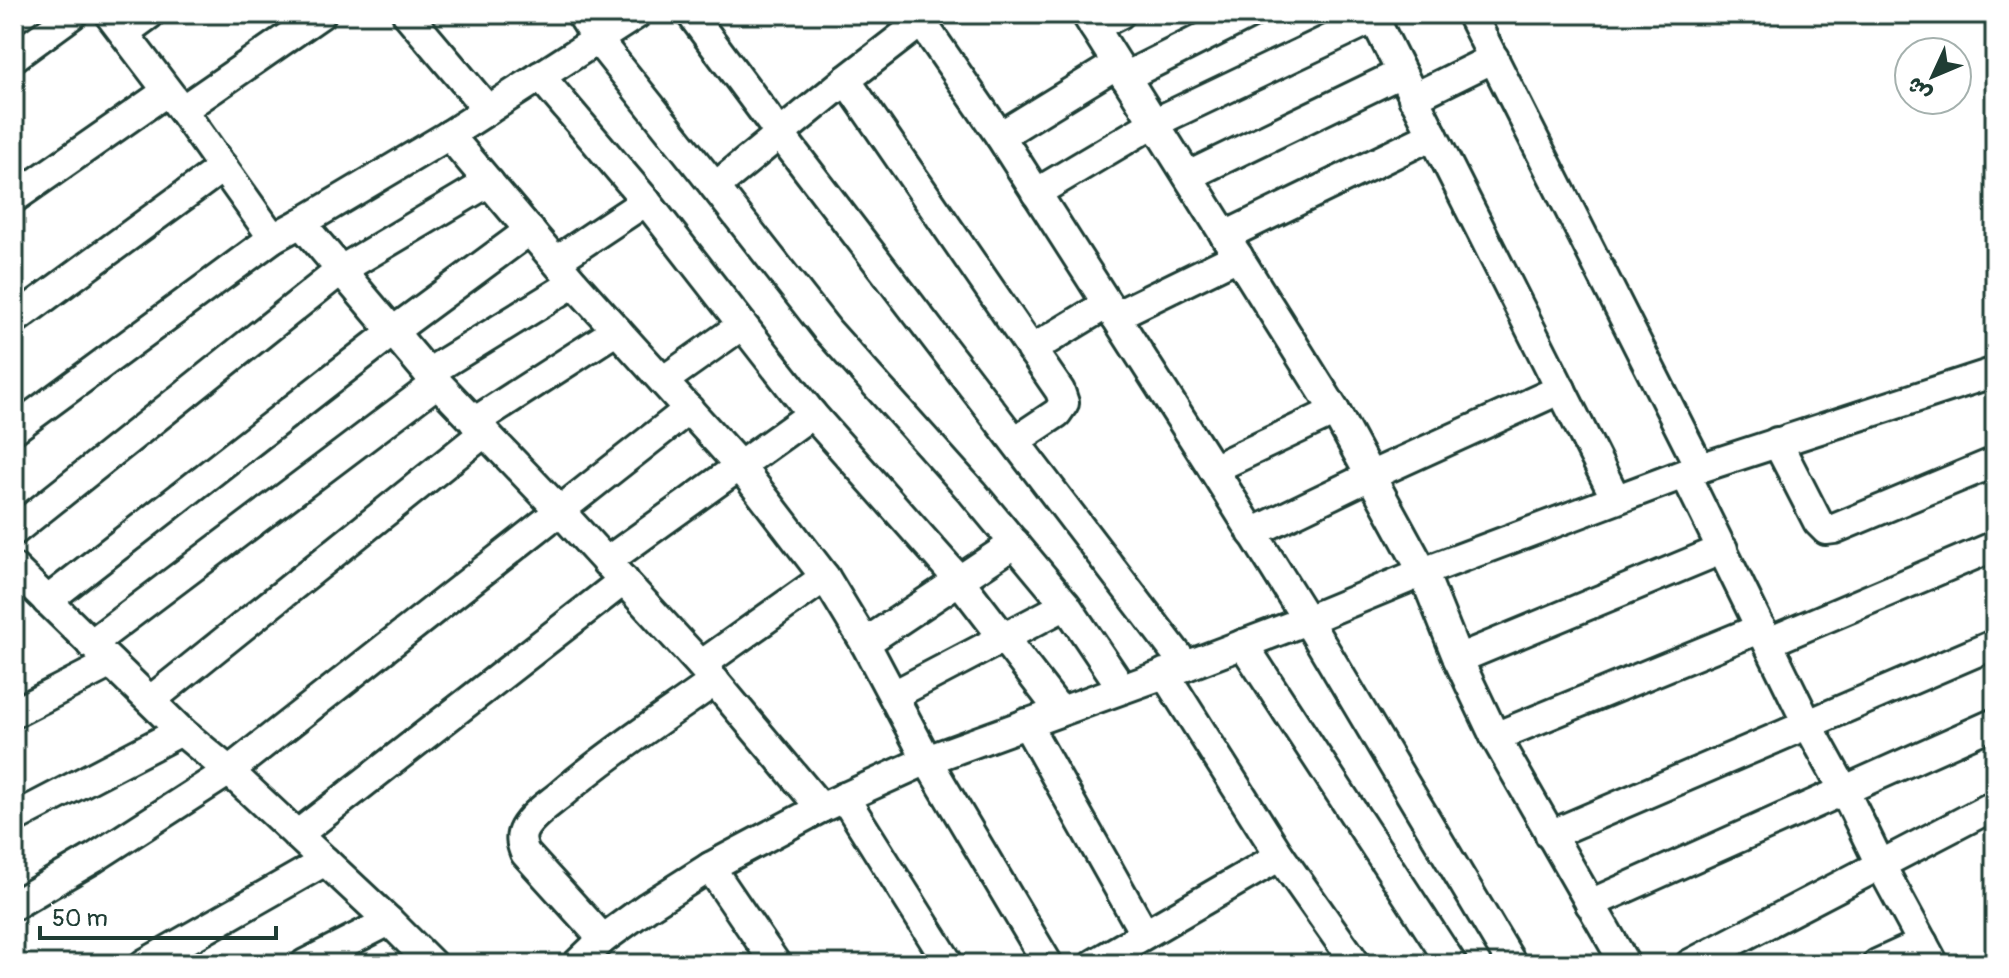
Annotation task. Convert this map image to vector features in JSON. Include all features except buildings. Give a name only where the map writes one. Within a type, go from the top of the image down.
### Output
[{"type":"street","points":[[14,57],[73,14]]},
{"type":"street","points":[[150,14],[116,24],[273,238]]},
{"type":"street","points":[[14,198],[321,14]]},
{"type":"street","points":[[407,14],[488,110]]},
{"type":"street","points":[[581,14],[597,39],[827,330],[972,492],[1066,605],[1122,688]]},
{"type":"street","points":[[14,429],[273,238],[449,135],[637,14]]},
{"type":"street","points":[[691,14],[1015,441],[1175,670],[1280,856],[1356,964]]},
{"type":"street","points":[[1120,14],[1090,20],[1335,411],[1423,572],[1458,659],[1495,737],[1625,964]]},
{"type":"street","points":[[1000,136],[1121,71],[1250,14]]},
{"type":"street","points":[[1471,14],[1692,471],[1723,549],[1807,723],[1929,954],[1877,964]]},
{"type":"street","points":[[1036,193],[1154,123],[1373,16],[1616,499]]},
{"type":"street","points":[[715,187],[918,18],[1000,136],[1213,469],[1512,964]]},
{"type":"street","points":[[1188,176],[1407,86],[1494,58]]},
{"type":"street","points":[[540,76],[646,201],[812,414],[959,580],[1060,711]]},
{"type":"street","points":[[846,80],[1060,391],[1064,403],[1057,413],[1015,441]]},
{"type":"street","points":[[449,135],[565,272],[739,465],[825,577],[894,695],[927,760],[1048,964]]},
{"type":"street","points":[[1031,350],[1232,246],[1433,135]]},
{"type":"street","points":[[14,320],[223,167]]},
{"type":"street","points":[[14,531],[341,270],[489,182]]},
{"type":"street","points":[[14,713],[101,653],[432,378],[565,272],[646,201]]},
{"type":"street","points":[[301,223],[432,378],[833,802],[949,964]]},
{"type":"street","points":[[432,964],[229,771],[181,731],[25,585],[392,332],[530,230]]},
{"type":"street","points":[[663,381],[742,325]]},
{"type":"street","points":[[151,700],[479,427],[617,330]]},
{"type":"street","points":[[577,964],[603,939],[710,867],[833,802],[927,760],[1175,670],[1692,471],[1777,442],[1991,384]]},
{"type":"street","points":[[1252,533],[1561,389]]},
{"type":"street","points":[[14,905],[94,858],[229,771],[689,409]]},
{"type":"street","points":[[1213,469],[1335,411]]},
{"type":"street","points":[[297,835],[739,465],[812,414]]},
{"type":"street","points":[[1777,442],[1818,522],[1826,530],[1995,462]]},
{"type":"street","points":[[865,643],[1015,543]]},
{"type":"street","points":[[1495,737],[1995,546]]},
{"type":"street","points":[[1458,659],[1723,549]]},
{"type":"street","points":[[603,939],[525,853],[521,841],[524,830],[539,812],[825,577]]},
{"type":"street","points":[[894,695],[1066,605]]},
{"type":"street","points":[[1243,644],[1452,964]]},
{"type":"street","points":[[1550,835],[1995,644]]},
{"type":"street","points":[[1026,723],[1144,933]]},
{"type":"street","points":[[1590,904],[1995,723]]},
{"type":"street","points":[[14,818],[181,731]]},
{"type":"street","points":[[1690,964],[1995,805]]},
{"type":"street","points":[[1094,964],[1280,856]]},
{"type":"street","points":[[144,964],[325,861]]},
{"type":"street","points":[[710,867],[776,964]]},
{"type":"street","points":[[305,964],[389,921]]}]
